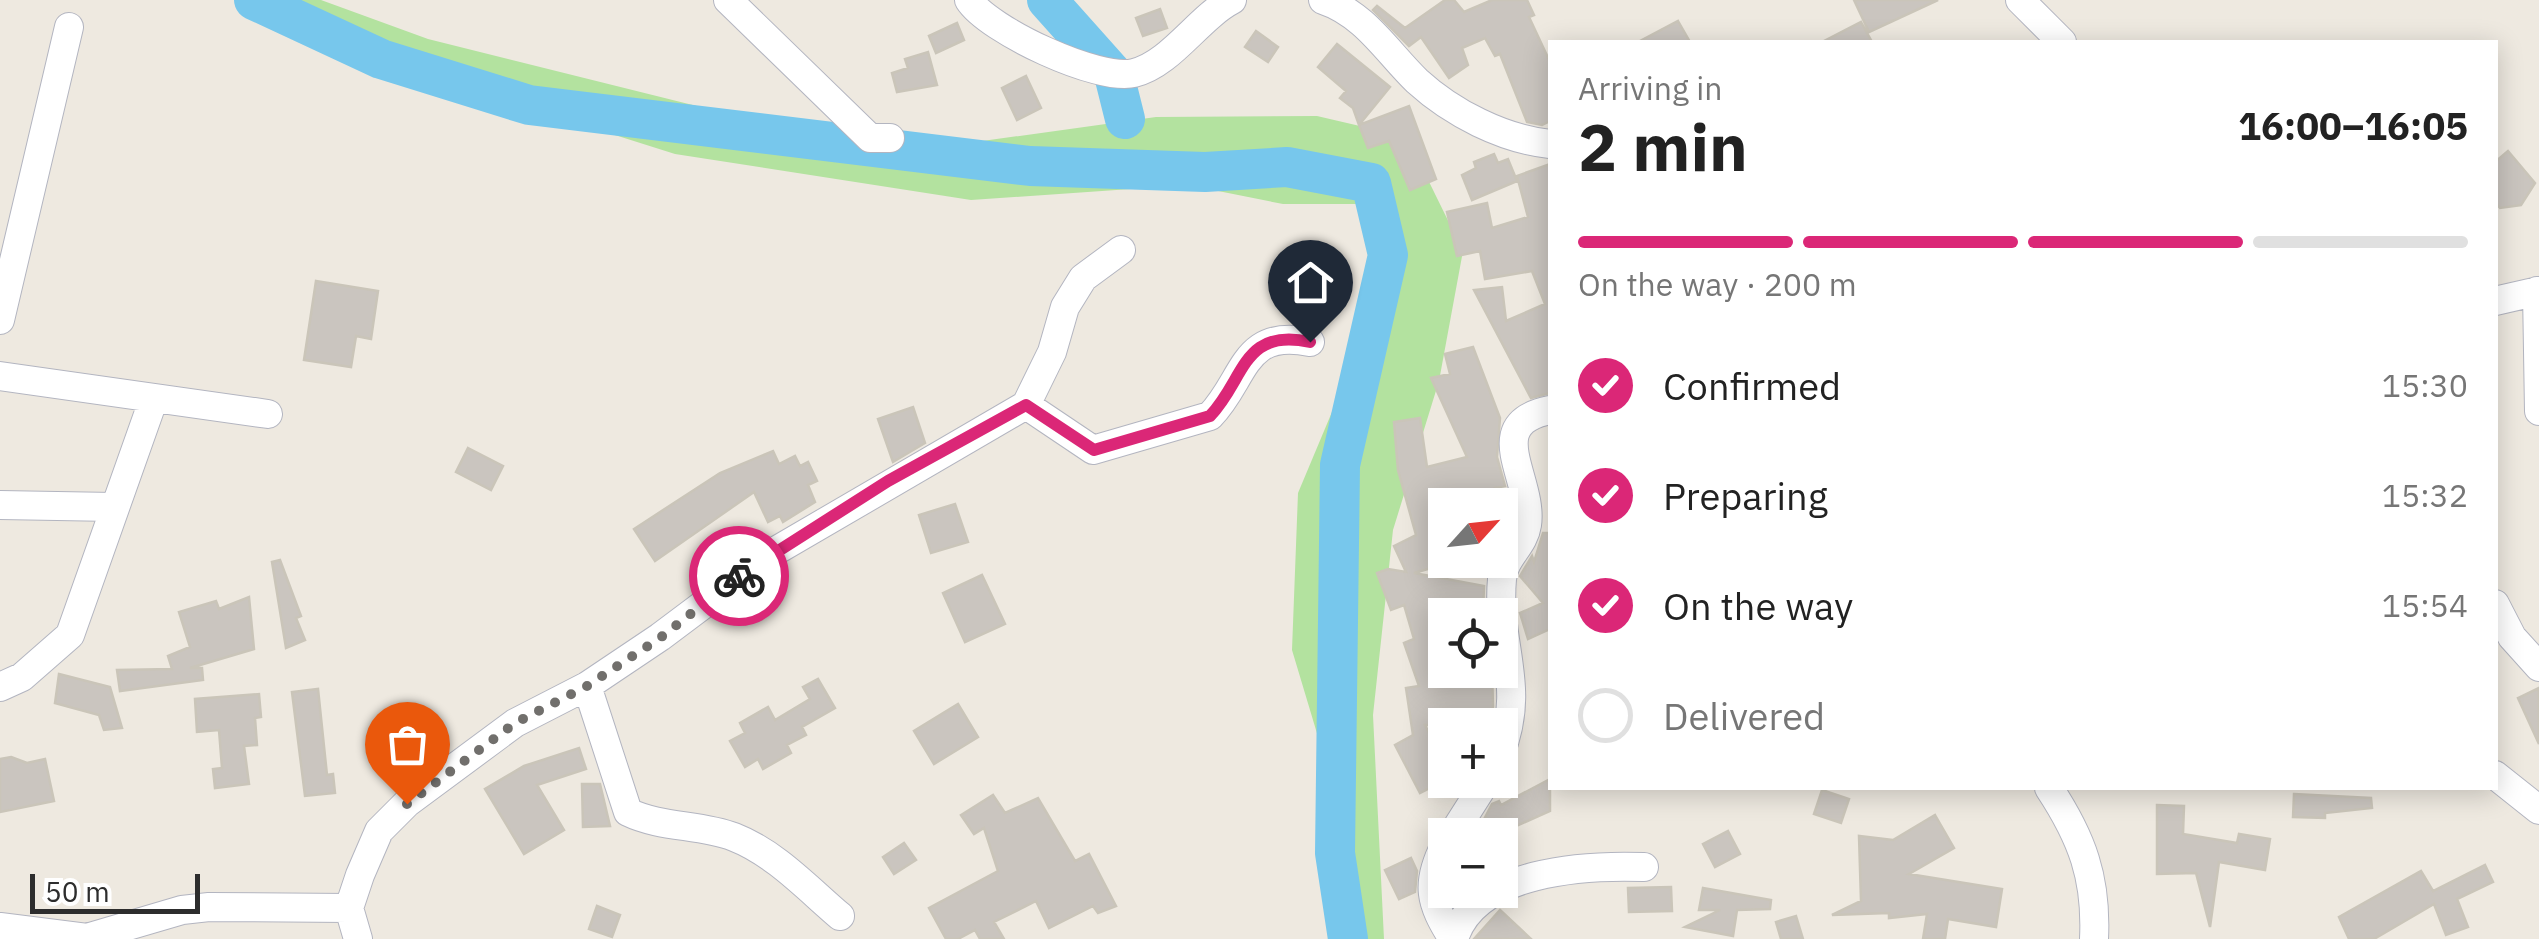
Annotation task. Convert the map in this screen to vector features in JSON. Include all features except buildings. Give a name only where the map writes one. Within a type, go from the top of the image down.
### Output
[{"type":"street","points":[[728,0],[870,138],[890,138]]},
{"type":"street","points":[[969,0],[1003,31],[1114,75],[1136,73],[1168,52],[1209,12],[1232,0]]},
{"type":"street","points":[[1323,0],[1342,6],[1370,29],[1418,82],[1450,106],[1526,142],[1548,144]]},
{"type":"street","points":[[2020,0],[2060,40]]},
{"type":"street","points":[[0,320],[69,27]]},
{"type":"street","points":[[358,939],[349,908],[379,830],[407,804],[515,723],[587,686],[772,553],[1026,405],[1052,352],[1066,307],[1083,278],[1121,250]]},
{"type":"street","points":[[2498,300],[2538,291],[2539,410]]},
{"type":"street","points":[[1026,405],[1094,450],[1210,416],[1222,403],[1248,356],[1284,338],[1310,342]]},
{"type":"street","points":[[0,376],[268,414]]},
{"type":"street","points":[[0,687],[22,678],[70,635],[154,398]]},
{"type":"street","points":[[1512,708],[1514,686],[1502,581],[1506,560],[1522,541],[1527,524],[1513,442],[1516,426],[1526,417],[1548,411]]},
{"type":"street","points":[[0,505],[114,507]]},
{"type":"street","points":[[2498,610],[2512,636],[2539,667]]},
{"type":"street","points":[[587,686],[628,812],[644,820],[730,836],[760,849],[840,916]]},
{"type":"street","points":[[2498,777],[2539,810]]},
{"type":"street","points":[[2050,790],[2081,838],[2093,876],[2094,939]]},
{"type":"street","points":[[1454,939],[1458,926],[1479,904],[1542,874],[1562,867],[1644,867]]},
{"type":"street","points":[[0,927],[87,938],[209,907],[349,908]]},
{"type":"street","points":[[1438,908],[1454,939]]},
{"type":"green space","points":[[254,0],[321,0],[428,39],[889,154],[1156,117],[1317,116],[1407,137],[1463,251],[1439,381],[1393,530],[1373,715],[1384,939],[1338,939],[1328,770],[1292,650],[1298,493],[1363,338],[1382,278],[1385,204],[1283,204],[1188,185],[971,200],[675,154],[444,81]]},
{"type":"waterway","points":[[254,0],[381,59],[529,105],[1030,166],[1205,172],[1287,167],[1371,183],[1388,255],[1340,465],[1335,853],[1348,939]]},
{"type":"waterway","points":[[1047,0],[1114,75],[1125,119]]},
{"type":"way so far","points":[[407,804],[515,723],[587,686],[660,638],[739,576]]},
{"type":"route","points":[[739,576],[888,481],[1026,405],[1094,450],[1210,416],[1222,403],[1248,356],[1274,340],[1310,342]]}]
